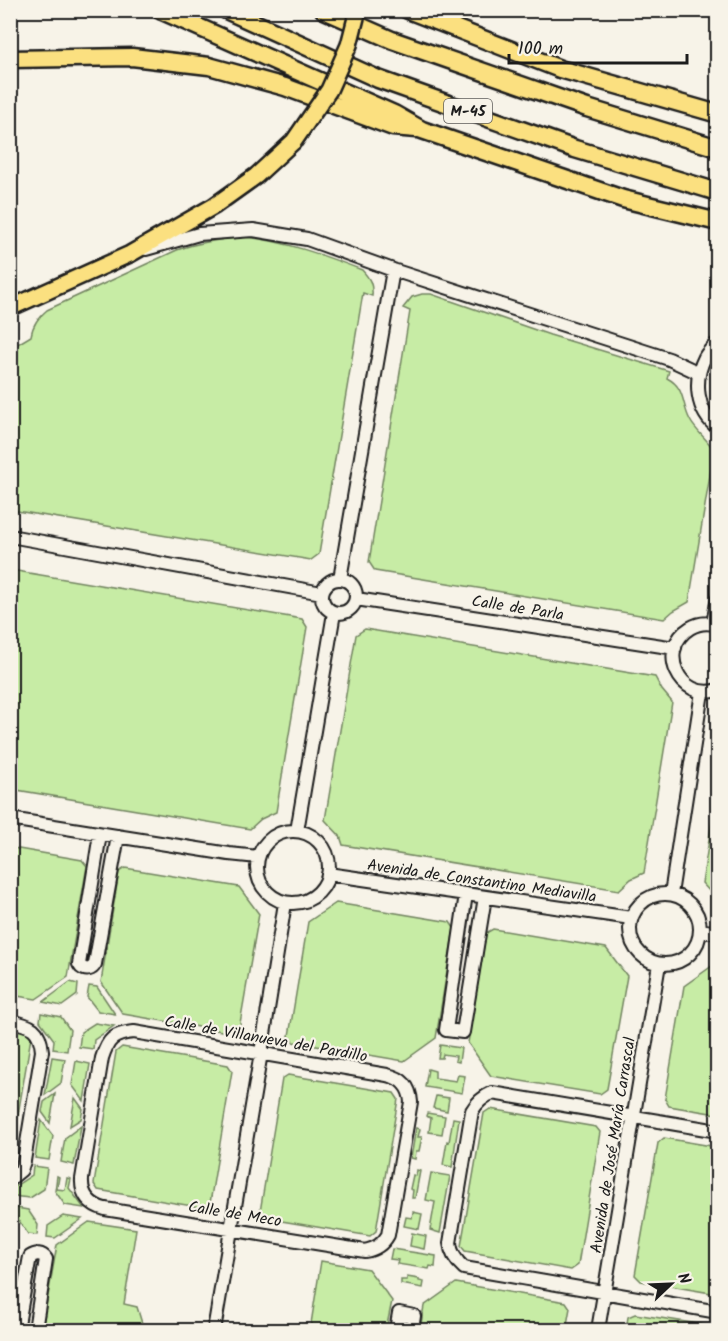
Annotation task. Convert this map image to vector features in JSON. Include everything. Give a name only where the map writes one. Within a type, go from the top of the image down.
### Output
[{"type":"highway","points":[[160,10],[394,114],[422,130],[623,200],[717,222]]},
{"type":"highway","name":"M-45","points":[[226,10],[378,79],[575,149],[717,192]]},
{"type":"highway","name":"M-45","points":[[324,10],[392,40],[576,104],[717,148]]},
{"type":"highway","points":[[408,10],[560,69],[717,114]]},
{"type":"highway","points":[[10,59],[132,57],[209,66],[285,87],[393,127],[422,130]]},
{"type":"highway","points":[[10,69],[60,59]]},
{"type":"main road","points":[[10,308],[130,254],[214,206],[256,176],[294,141],[329,90],[349,45],[358,10]]},
{"type":"street","points":[[130,254],[199,234],[253,230],[307,239],[393,270],[669,359],[699,373]]},
{"type":"street","points":[[340,579],[393,270]]},
{"type":"street","points":[[717,342],[706,355],[699,373],[698,391],[703,409],[717,428]]},
{"type":"street","points":[[10,536],[322,593]]},
{"type":"street","points":[[340,579],[352,584],[356,599],[350,609],[334,613],[322,602],[322,593],[325,585],[330,581],[340,579]]},
{"type":"street","points":[[717,598],[715,624],[703,623],[685,631],[675,648],[673,659],[682,681],[691,688],[702,692],[717,690]]},
{"type":"street","name":"Calle de Parla","points":[[356,599],[675,648]]},
{"type":"street","points":[[297,831],[334,613]]},
{"type":"street","points":[[671,894],[702,692]]},
{"type":"street","points":[[10,819],[258,857]]},
{"type":"street","points":[[297,831],[319,842],[327,857],[328,874],[326,882],[316,895],[302,903],[285,903],[270,896],[260,882],[257,874],[258,857],[263,846],[273,837],[284,832],[297,831]]},
{"type":"street","points":[[100,834],[79,964],[87,969],[91,969],[95,964],[118,836]]},
{"type":"street","name":"Avenida de Constantino Mediavilla","points":[[328,874],[631,918]]},
{"type":"street","points":[[661,893],[671,894],[689,902],[695,910],[699,920],[699,939],[694,949],[679,961],[659,964],[648,960],[638,952],[629,930],[631,918],[642,901],[661,893]]},
{"type":"street","points":[[466,894],[446,1030],[463,1032],[485,897]]},
{"type":"street","points":[[214,1330],[285,903]]},
{"type":"street","points":[[700,930],[717,933]]},
{"type":"street","name":"Avenida de José María Carrascal","points":[[598,1330],[659,964]]},
{"type":"street","points":[[10,1021],[27,1024],[38,1034],[42,1051],[24,1161],[21,1170],[10,1179]]},
{"type":"street","name":"Calle de Villanueva del Pardillo","points":[[87,1198],[83,1191],[82,1179],[102,1058],[106,1044],[115,1036],[134,1032],[396,1077],[408,1087],[411,1102],[407,1129],[388,1235],[380,1245]]},
{"type":"street","points":[[717,1131],[492,1093],[482,1098],[472,1111],[450,1244],[454,1257],[464,1268],[717,1312]]},
{"type":"street","name":"Calle de Meco","points":[[87,1198],[92,1204],[105,1209],[231,1230],[365,1251],[374,1250],[380,1245]]},
{"type":"street","points":[[17,1330],[30,1257],[39,1254],[46,1259],[35,1330]]},
{"type":"street","points":[[396,1330],[399,1313],[414,1316],[412,1330]]},
{"type":"green space","points":[[244,237],[289,245],[347,264],[362,270],[371,285],[372,296],[363,293],[319,554],[311,560],[11,510],[11,348],[31,336],[36,322],[47,310],[177,250],[210,241]]},
{"type":"green space","points":[[431,294],[550,335],[669,371],[667,378],[680,391],[690,420],[714,451],[689,602],[664,619],[375,571],[369,562],[410,311],[403,308],[412,297]]},
{"type":"green space","points":[[11,570],[302,619],[307,627],[276,812],[261,819],[250,829],[11,789]]},
{"type":"green space","points":[[365,629],[655,677],[672,702],[644,873],[631,879],[619,890],[343,845],[340,836],[325,820],[356,635]]},
{"type":"green space","points":[[717,790],[718,904],[702,883]]},
{"type":"green space","points":[[13,848],[82,860],[87,866],[68,977],[36,999],[11,995],[10,862]]},
{"type":"green space","points":[[125,868],[239,887],[259,914],[239,1029],[233,1033],[123,1014],[101,982],[119,872]]},
{"type":"green space","points":[[336,903],[450,922],[454,928],[436,1038],[404,1061],[293,1042],[289,1036],[308,922]]},
{"type":"green space","points":[[493,929],[606,948],[627,976],[607,1089],[600,1094],[491,1076],[468,1043],[486,933]]},
{"type":"green space","points":[[712,966],[718,967],[717,1114],[669,1106],[665,1099],[684,986]]},
{"type":"green space","points":[[70,982],[78,984],[77,995],[62,1006],[43,1002]]},
{"type":"green space","points":[[89,986],[97,987],[115,1014],[98,1011],[87,997]]},
{"type":"green space","points":[[41,1013],[61,1017],[70,1030],[67,1051],[53,1049],[54,1040],[40,1021]]},
{"type":"green space","points":[[95,1023],[114,1026],[94,1040],[93,1049],[79,1047],[81,1032]]},
{"type":"green space","points":[[11,1028],[26,1031],[31,1037],[11,1157]]},
{"type":"green space","points":[[440,1045],[461,1048],[459,1062],[455,1061],[456,1056],[443,1054],[442,1058],[438,1058]]},
{"type":"green space","points":[[122,1047],[228,1065],[232,1071],[210,1203],[204,1208],[98,1190],[94,1184],[116,1052]]},
{"type":"green space","points":[[52,1057],[65,1059],[61,1083],[45,1095]]},
{"type":"green space","points":[[76,1061],[90,1064],[84,1101],[72,1085]]},
{"type":"green space","points":[[428,1069],[435,1071],[435,1078],[456,1081],[458,1075],[465,1076],[462,1093],[425,1087]]},
{"type":"green space","points":[[288,1075],[394,1093],[398,1099],[376,1231],[370,1236],[264,1218],[260,1212],[282,1079]]},
{"type":"green space","points":[[55,1094],[50,1123],[42,1112],[44,1102]]},
{"type":"green space","points":[[436,1096],[449,1098],[447,1111],[433,1108]]},
{"type":"green space","points":[[75,1098],[83,1109],[81,1119],[70,1126]]},
{"type":"green space","points":[[490,1109],[596,1127],[600,1132],[578,1265],[571,1270],[465,1251],[461,1246],[484,1113]]},
{"type":"green space","points":[[427,1113],[445,1116],[442,1134],[429,1132],[431,1118],[426,1116]]},
{"type":"green space","points":[[453,1118],[459,1119],[452,1167],[443,1165]]},
{"type":"green space","points":[[41,1120],[53,1136],[49,1160],[35,1158]]},
{"type":"green space","points":[[81,1126],[74,1165],[61,1162],[65,1138]]},
{"type":"green space","points":[[416,1128],[420,1129],[418,1137],[422,1137],[415,1159],[411,1158]]},
{"type":"green space","points":[[664,1138],[717,1147],[717,1294],[641,1281],[635,1275],[658,1143]]},
{"type":"green space","points":[[33,1166],[47,1168],[44,1189],[30,1198],[11,1196],[11,1189],[32,1175]]},
{"type":"green space","points":[[417,1170],[420,1171],[415,1198],[412,1198],[413,1190],[410,1189],[413,1175],[416,1176]]},
{"type":"green space","points":[[431,1173],[450,1176],[440,1233],[430,1230],[435,1202],[426,1200]]},
{"type":"green space","points":[[57,1176],[59,1177],[57,1189],[65,1190],[67,1178],[71,1179],[69,1188],[84,1208],[65,1205],[55,1191]]},
{"type":"green space","points":[[11,1207],[28,1210],[38,1225],[37,1235],[28,1234]]},
{"type":"green space","points":[[413,1212],[422,1214],[419,1229],[404,1226],[406,1217],[412,1218]]},
{"type":"green space","points":[[63,1216],[82,1219],[55,1238],[47,1237],[48,1226]]},
{"type":"green space","points":[[89,1222],[136,1229],[124,1304],[137,1307],[144,1330],[42,1330],[57,1245]]},
{"type":"green space","points":[[412,1233],[426,1236],[424,1249],[410,1246]]},
{"type":"green space","points":[[392,1249],[436,1256],[435,1267],[430,1266],[429,1269],[397,1264],[398,1260],[390,1259]]},
{"type":"green space","points":[[321,1261],[368,1269],[392,1301],[386,1330],[310,1330]]},
{"type":"green space","points":[[407,1277],[424,1282],[423,1288],[401,1284],[401,1280],[407,1280]]},
{"type":"green space","points":[[456,1283],[566,1302],[570,1308],[566,1330],[420,1330],[424,1306]]},
{"type":"green space","points":[[635,1314],[717,1327],[717,1330],[626,1330],[628,1317]]}]
